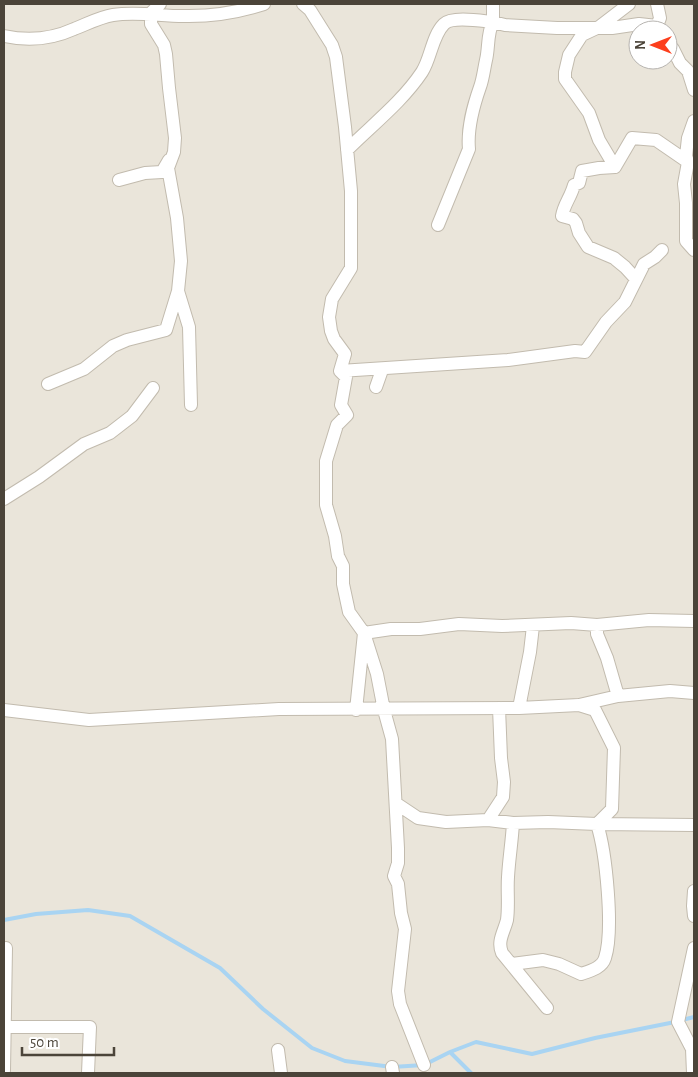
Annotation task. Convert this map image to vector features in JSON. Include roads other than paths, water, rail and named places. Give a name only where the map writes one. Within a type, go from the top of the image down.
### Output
[{"type":"street","points":[[4,36],[40,39],[56,36],[93,20],[155,8],[189,16],[249,9],[264,4]]},
{"type":"street","points":[[303,4],[310,10],[332,45],[336,57],[345,127],[351,191],[351,268],[332,299],[329,317],[334,339],[345,354],[340,371]]},
{"type":"street","points":[[438,225],[469,149],[468,137],[473,109],[481,86],[487,58],[490,26],[493,22],[493,4]]},
{"type":"street","points":[[615,167],[599,140],[589,113],[565,79],[565,72],[569,55],[582,35],[599,28],[629,4]]},
{"type":"street","points":[[657,4],[660,20]]},
{"type":"street","points":[[48,384],[84,369],[113,346],[127,340],[166,330],[178,291],[181,261],[177,218],[168,168],[174,152],[174,122],[164,45],[151,24],[155,8]]},
{"type":"street","points":[[347,150],[398,101],[422,72],[445,23],[453,19],[557,28],[599,28],[628,25]]},
{"type":"street","points":[[678,59],[688,71],[694,90]]},
{"type":"street","points":[[694,121],[688,138],[686,156],[688,162],[684,184],[686,241],[694,250]]},
{"type":"street","points":[[615,167],[632,138],[656,140],[688,162]]},
{"type":"street","points":[[119,180],[162,172],[174,152]]},
{"type":"street","points":[[615,167],[582,171],[579,183],[574,185],[572,196],[564,206],[562,216],[573,219],[579,234],[588,247],[614,258],[625,266],[636,279]]},
{"type":"street","points":[[340,371],[382,370],[416,365],[508,360],[575,350],[586,352],[606,322],[625,302],[644,264],[655,258],[662,250]]},
{"type":"street","points":[[178,291],[189,327],[191,405]]},
{"type":"street","points":[[376,388],[382,370]]},
{"type":"street","points":[[340,371],[346,377],[341,405],[347,415],[337,426],[326,461],[326,505],[335,536],[338,556],[343,566],[349,612],[364,633],[377,674],[392,739],[398,863],[394,876],[398,884],[405,929],[398,991],[400,1004],[424,1065]]},
{"type":"street","points":[[4,499],[39,477],[84,444],[110,433],[132,416],[153,388]]},
{"type":"street","points":[[364,633],[458,624],[533,626],[571,623],[597,625],[648,620],[694,621]]},
{"type":"street","points":[[597,625],[597,634],[607,658],[618,696]]},
{"type":"street","points":[[519,708],[533,626]]},
{"type":"street","points":[[356,710],[364,633]]},
{"type":"street","points":[[4,710],[89,720],[259,710],[519,708],[579,705],[618,696],[670,691],[694,693]]},
{"type":"street","points":[[579,705],[595,710],[614,748],[612,810],[596,824]]},
{"type":"street","points":[[488,820],[502,797],[504,782],[500,758],[499,708]]},
{"type":"street","points":[[396,804],[418,818],[446,822],[488,820],[513,823],[694,825]]},
{"type":"street","points":[[513,823],[508,878],[509,905],[500,941],[502,953],[547,1008]]},
{"type":"street","points":[[512,964],[543,960],[559,964],[581,974],[596,969],[605,959],[609,916],[604,860],[596,824]]},
{"type":"street","points":[[694,892],[694,916]]},
{"type":"street","points":[[4,1071],[6,948]]},
{"type":"street","points":[[693,1073],[692,1049],[678,1022],[694,948]]},
{"type":"street","points":[[4,1027],[90,1027],[88,1073]]},
{"type":"street","points":[[278,1050],[281,1073]]},
{"type":"waterway","points":[[4,920],[36,914],[88,910],[130,916],[220,968],[263,1009],[312,1048],[345,1061],[392,1067],[424,1065],[476,1042],[532,1054],[595,1038],[675,1022]]},
{"type":"waterway","points":[[682,1020],[694,1017]]},
{"type":"waterway","points":[[450,1052],[471,1073]]}]
